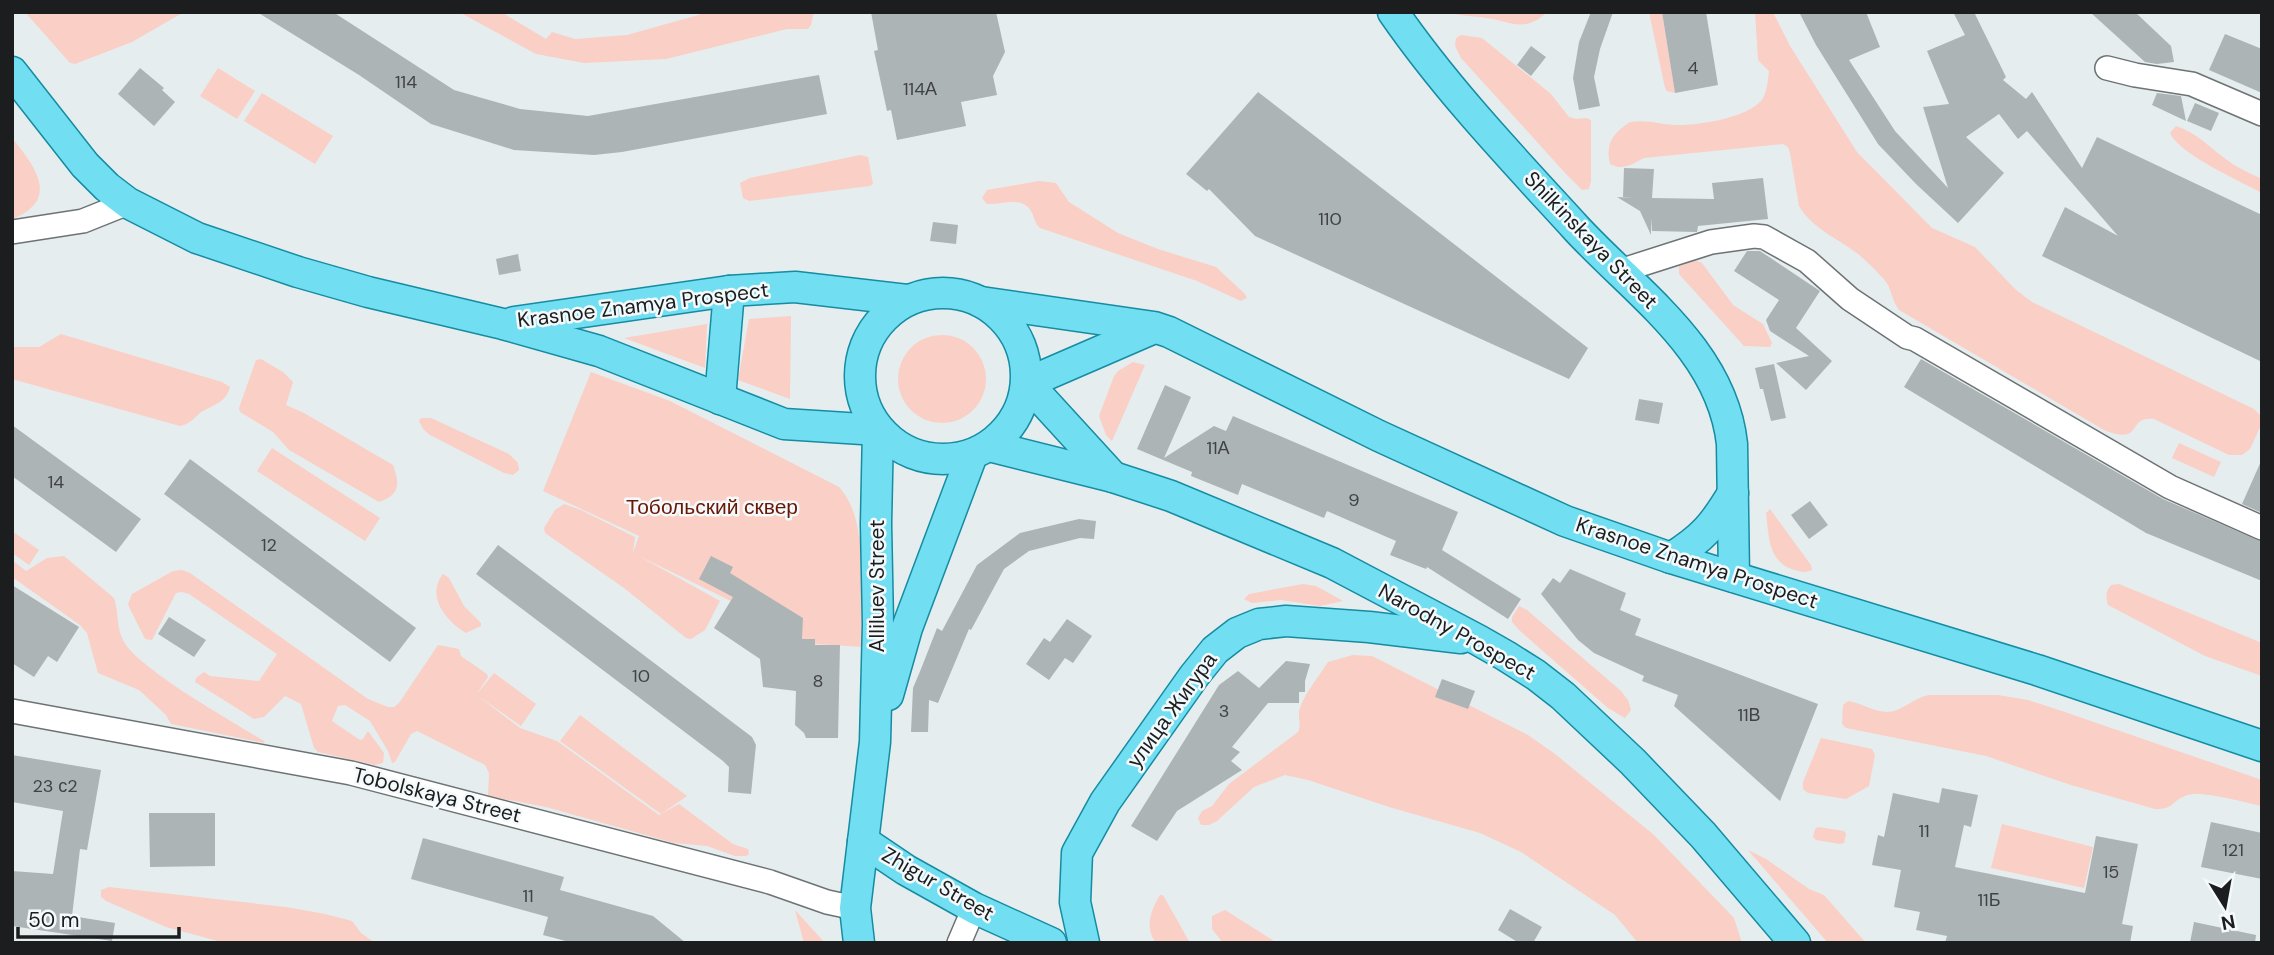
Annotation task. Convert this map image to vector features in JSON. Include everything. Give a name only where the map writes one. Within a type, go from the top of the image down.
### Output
[{"type":"main road","name":"Shilkinskaya Street","points":[[1393,12],[1475,118],[1580,232],[1682,336],[1716,385],[1730,424],[1734,577]]},
{"type":"main road","name":"Krasnoe Znamya Prospect","points":[[12,72],[85,165],[107,187],[128,203],[197,238],[368,292],[503,324],[599,351],[784,424],[878,430]]},
{"type":"main road","name":"Krasnoe Znamya Prospect","points":[[503,324],[729,291],[795,287],[907,300]]},
{"type":"main road","points":[[720,399],[729,291]]},
{"type":"main road","points":[[930,293],[954,293],[981,302],[1001,316],[1016,336],[1025,358],[1027,383],[1015,419],[1003,434],[981,451],[947,460],[921,457],[897,447],[878,430],[865,410],[859,388],[859,364],[868,338],[884,316],[907,300],[930,293]]},
{"type":"main road","name":"Krasnoe Znamya Prospect","points":[[981,302],[1154,327],[1169,332],[1379,436],[1565,521],[1671,558],[2028,667],[2262,746]]},
{"type":"main road","points":[[599,351],[603,310]]},
{"type":"main road","points":[[1027,383],[1154,327]]},
{"type":"main road","name":"Narodny Prospect","points":[[1027,383],[1113,477]]},
{"type":"main road","name":"Alliluev Street","points":[[859,943],[855,908],[875,742],[878,430]]},
{"type":"main road","name":"Alliluev Street","points":[[875,742],[907,628],[981,451]]},
{"type":"main road","name":"Narodny Prospect","points":[[981,451],[1113,477],[1171,496],[1332,563],[1478,640],[1563,696],[1633,762],[1703,835],[1795,943]]},
{"type":"main road","points":[[1671,558],[1693,544],[1714,524],[1733,494]]},
{"type":"main road","name":"улица Жигура","points":[[1084,943],[1075,902],[1077,853],[1105,802],[1215,649],[1237,633],[1259,624],[1286,621],[1369,627],[1478,640]]},
{"type":"main road","name":"Zhigur Street","points":[[863,841],[906,870],[974,908],[1051,943]]},
{"type":"street","points":[[2106,68],[2192,84],[2262,114]]},
{"type":"street","points":[[12,232],[83,221],[128,203]]},
{"type":"street","points":[[1620,271],[1711,242],[1764,237],[1807,261],[1850,299],[1907,337],[1915,339],[2170,487],[2262,528]]},
{"type":"street","name":"Tobolskaya Street","points":[[12,711],[351,773],[770,883],[827,902],[855,908]]},
{"type":"street","points":[[959,943],[974,908]]},
{"type":"green space","points":[[25,12],[184,12],[132,42],[75,64],[70,63]]},
{"type":"green space","points":[[459,12],[501,12],[546,39],[552,32],[575,39],[627,35],[709,12],[814,12],[808,29],[787,29],[666,59],[584,63],[536,54]]},
{"type":"green space","points":[[1447,12],[1547,12],[1531,23],[1517,24]]},
{"type":"green space","points":[[1649,12],[1662,12],[1675,93],[1665,88]]},
{"type":"green space","points":[[1755,12],[1773,12],[1790,46],[1857,152],[1932,228],[1975,247],[2015,289],[2032,302],[2254,409],[2260,415],[2262,423],[2250,449],[2242,455],[2229,455],[2154,419],[2145,419],[2125,435],[2104,430],[1899,310],[1888,285],[1878,273],[1858,254],[1805,215],[1799,206],[1790,153],[1788,147],[1783,144],[1644,158],[1623,167],[1610,164],[1612,140],[1619,130],[1630,122],[1680,125],[1700,123],[1725,119],[1757,105],[1763,98],[1769,71],[1758,60]]},
{"type":"green space","points":[[1461,35],[1482,38],[1551,94],[1569,117],[1591,120],[1589,189],[1582,190],[1566,174],[1461,58],[1455,46],[1456,38]]},
{"type":"green space","points":[[218,68],[255,91],[237,119],[200,96]]},
{"type":"green space","points":[[262,93],[333,136],[315,164],[244,121]]},
{"type":"green space","points":[[2176,126],[2196,136],[2235,166],[2262,179],[2262,193],[2185,150],[2170,133]]},
{"type":"green space","points":[[12,138],[35,171],[40,192],[36,202],[27,211],[12,219]]},
{"type":"green space","points":[[860,155],[868,157],[873,184],[870,186],[749,201],[743,198],[740,183],[750,178]]},
{"type":"green space","points":[[1039,181],[1056,183],[1069,202],[1118,233],[1216,267],[1247,298],[1241,301],[1197,281],[1040,228],[1028,207],[1019,202],[987,204],[982,198],[987,190]]},
{"type":"green space","points":[[1695,260],[1702,263],[1733,305],[1763,324],[1772,343],[1770,347],[1744,346],[1679,274],[1679,266]]},
{"type":"green space","points":[[791,316],[790,399],[738,380],[749,319]]},
{"type":"green space","points":[[707,324],[705,368],[624,338]]},
{"type":"green space","points":[[61,334],[222,382],[230,387],[222,400],[189,423],[180,426],[12,379],[13,347],[39,347]]},
{"type":"green space","points":[[933,335],[951,335],[967,342],[979,354],[986,370],[986,388],[979,404],[967,416],[951,423],[933,423],[917,416],[905,404],[898,388],[898,370],[905,354],[917,342]]},
{"type":"green space","points":[[261,359],[283,372],[293,382],[286,405],[393,465],[397,483],[391,496],[379,502],[289,450],[273,432],[240,412],[239,408],[256,360]]},
{"type":"green space","points":[[1133,362],[1145,365],[1112,441],[1106,435],[1099,416],[1114,376]]},
{"type":"green space","name":"Тобольский сквер","points":[[591,372],[670,401],[839,487],[853,510],[859,537],[863,536],[863,647],[815,644],[815,639],[801,639],[803,618],[742,581],[731,601],[639,556],[720,601],[705,630],[691,639],[686,638],[624,588],[545,533],[544,528],[555,510],[564,504],[635,537],[633,553],[639,536],[543,491]]},
{"type":"green space","points":[[421,418],[431,418],[509,454],[518,463],[519,470],[513,475],[504,473],[430,435],[423,429],[419,421]]},
{"type":"green space","points":[[2179,443],[2221,462],[2214,477],[2172,458]]},
{"type":"green space","points":[[272,448],[380,518],[365,541],[257,471]]},
{"type":"green space","points":[[1770,509],[1812,570],[1802,572],[1786,566],[1775,555],[1769,539],[1766,513]]},
{"type":"green space","points":[[12,531],[39,550],[29,565],[12,553]]},
{"type":"green space","points":[[64,556],[114,598],[121,635],[134,654],[171,683],[265,743],[171,724],[166,715],[139,690],[98,673],[87,633],[80,625],[12,577],[12,560],[26,571],[47,558]]},
{"type":"green space","points":[[182,570],[368,699],[388,707],[399,703],[438,645],[459,649],[461,656],[487,674],[488,677],[476,695],[494,673],[536,704],[521,726],[478,696],[520,728],[557,741],[659,815],[679,804],[733,844],[748,849],[749,854],[735,856],[707,846],[674,843],[546,807],[488,796],[489,773],[485,765],[417,731],[411,734],[392,763],[370,721],[345,705],[338,706],[332,721],[360,740],[368,731],[384,753],[383,763],[375,765],[318,752],[314,748],[301,704],[285,696],[264,717],[254,719],[195,682],[204,672],[210,676],[259,681],[277,654],[189,594],[176,593],[152,640],[145,639],[128,604],[132,594],[173,571]]},
{"type":"green space","points":[[443,574],[449,578],[464,606],[481,626],[466,633],[446,615],[437,599],[436,591]]},
{"type":"green space","points":[[1303,584],[1316,586],[1343,601],[1320,606],[1281,600],[1252,603],[1244,599],[1249,594]]},
{"type":"green space","points":[[2119,584],[2262,643],[2262,676],[2205,656],[2108,605],[2108,590],[2111,585]]},
{"type":"green space","points":[[1519,606],[1621,691],[1631,710],[1625,718],[1608,708],[1519,630],[1512,622],[1512,617]]},
{"type":"green space","points":[[1353,655],[1372,656],[1528,735],[1555,754],[1654,835],[1734,918],[1742,943],[1638,943],[1615,915],[1521,852],[1480,833],[1308,780],[1285,775],[1254,787],[1217,821],[1201,825],[1198,818],[1202,811],[1212,806],[1229,784],[1298,732],[1302,702],[1328,662]]},
{"type":"green space","points":[[1929,695],[1998,695],[2028,700],[2056,709],[2262,780],[2262,806],[2211,795],[2192,794],[2180,798],[2166,808],[2155,809],[2071,785],[1986,756],[1846,728],[1842,724],[1843,705],[1848,701],[1887,712]]},
{"type":"green space","points":[[580,715],[687,796],[661,814],[560,741]]},
{"type":"green space","points":[[1821,738],[1872,749],[1875,755],[1869,786],[1846,799],[1808,793],[1803,789],[1803,782]]},
{"type":"green space","points":[[2002,824],[2093,847],[2084,888],[1991,868]]},
{"type":"green space","points":[[1818,827],[1844,831],[1844,843],[1816,840],[1813,837]]},
{"type":"green space","points":[[1748,850],[1766,859],[1809,889],[1824,895],[1866,943],[1828,943]]},
{"type":"green space","points":[[109,887],[286,907],[325,914],[352,921],[361,933],[375,943],[225,943],[166,927],[106,901],[101,897],[101,890]]},
{"type":"green space","points":[[1160,895],[1163,895],[1190,943],[1156,943],[1152,937],[1150,919]]},
{"type":"green space","points":[[795,910],[825,943],[804,943]]},
{"type":"green space","points":[[1225,910],[1277,943],[1223,943],[1212,929],[1212,916]]},
{"type":"building","points":[[257,12],[333,12],[454,90],[520,109],[588,116],[819,75],[827,114],[622,152],[594,155],[514,150],[431,124],[359,75]]},
{"type":"building","points":[[871,12],[996,12],[1005,52],[993,76],[997,95],[961,102],[966,126],[897,140],[891,110],[887,111],[874,51],[878,50]]},
{"type":"building","points":[[1591,12],[1613,12],[1594,77],[1600,106],[1579,110],[1573,78],[1579,42]]},
{"type":"building","points":[[1662,12],[1706,12],[1718,85],[1675,93]]},
{"type":"building","points":[[1799,12],[1866,12],[1880,47],[1849,60],[1895,131],[1948,188],[1923,107],[1949,104],[1927,51],[1965,35],[1953,12],[1974,12],[2006,77],[2003,80],[2026,99],[2032,92],[2082,168],[2097,137],[2262,215],[2262,362],[2042,256],[2065,207],[2118,236],[2027,131],[2018,139],[1999,114],[1966,137],[2004,173],[1958,223],[1878,144],[1816,45]]},
{"type":"building","points":[[2090,12],[2135,12],[2171,46],[2174,62],[2145,62]]},
{"type":"building","points":[[2225,34],[2262,49],[2262,93],[2209,70]]},
{"type":"building","points":[[1531,46],[1546,57],[1531,76],[1517,65]]},
{"type":"building","points":[[140,68],[164,88],[162,90],[175,102],[154,126],[118,94]]},
{"type":"building","points":[[1258,92],[1588,348],[1569,379],[1255,236],[1209,189],[1207,191],[1186,174]]},
{"type":"building","points":[[2157,93],[2181,96],[2186,121],[2152,105]]},
{"type":"building","points":[[2195,103],[2219,113],[2211,131],[2187,121]]},
{"type":"building","points":[[1624,168],[1654,169],[1652,198],[1714,199],[1712,183],[1763,178],[1768,219],[1698,226],[1697,232],[1652,231],[1651,218],[1651,235],[1640,211],[1617,197],[1634,198],[1623,197]]},
{"type":"building","points":[[933,222],[958,225],[956,244],[930,241]]},
{"type":"building","points":[[1747,251],[1760,251],[1820,291],[1796,328],[1832,361],[1806,390],[1776,363],[1809,356],[1770,331],[1766,320],[1779,300],[1734,271]]},
{"type":"building","points":[[518,254],[521,271],[499,275],[496,259]]},
{"type":"building","points":[[1921,359],[2163,499],[2262,542],[2262,581],[2146,533],[1904,387]]},
{"type":"building","points":[[1774,364],[1786,418],[1771,421],[1755,368]]},
{"type":"building","points":[[1165,385],[1191,397],[1164,458],[1214,426],[1226,431],[1233,416],[1458,512],[1442,550],[1521,599],[1508,619],[1427,567],[1426,569],[1390,555],[1396,541],[1327,511],[1324,518],[1242,484],[1238,495],[1191,476],[1192,472],[1137,449]]},
{"type":"building","points":[[1639,399],[1663,403],[1659,424],[1635,420]]},
{"type":"building","points":[[12,425],[141,519],[116,552],[12,476]]},
{"type":"building","points":[[190,459],[416,628],[390,662],[164,494]]},
{"type":"building","points":[[2262,459],[2262,513],[2242,504]]},
{"type":"building","points":[[1810,501],[1828,525],[1809,539],[1791,515]]},
{"type":"building","points":[[1079,519],[1096,521],[1094,539],[1080,538],[1029,551],[1004,569],[971,630],[969,629],[938,703],[929,700],[928,732],[911,732],[913,688],[937,628],[942,631],[977,565],[1020,533]]},
{"type":"building","points":[[498,545],[752,737],[756,745],[751,794],[728,792],[729,767],[723,761],[476,574]]},
{"type":"building","points":[[711,556],[733,567],[730,573],[803,618],[802,639],[815,639],[815,645],[840,645],[838,738],[806,738],[795,725],[796,691],[763,687],[760,659],[714,628],[733,597],[699,579]]},
{"type":"building","points":[[1570,569],[1626,593],[1620,610],[1641,619],[1635,635],[1818,704],[1780,801],[1674,706],[1678,695],[1642,681],[1644,676],[1594,653],[1578,640],[1541,594],[1553,578],[1560,583]]},
{"type":"building","points":[[12,585],[79,627],[57,662],[48,656],[34,677],[12,663]]},
{"type":"building","points":[[169,617],[206,640],[194,657],[158,634]]},
{"type":"building","points":[[1067,619],[1092,636],[1073,663],[1065,658],[1049,680],[1026,664],[1044,638],[1050,642]]},
{"type":"building","points":[[1286,661],[1310,664],[1305,692],[1299,692],[1299,703],[1268,703],[1232,747],[1240,752],[1231,761],[1242,770],[1177,811],[1157,841],[1131,826],[1219,685],[1238,671],[1259,688]]},
{"type":"building","points":[[1442,679],[1475,691],[1468,709],[1435,697]]},
{"type":"building","points":[[12,755],[101,770],[87,850],[80,849],[72,916],[115,923],[112,941],[12,926],[12,871],[53,874],[63,811],[12,802]]},
{"type":"building","points":[[1942,788],[1978,795],[1971,827],[1964,825],[1955,867],[2085,893],[2096,836],[2138,844],[2122,924],[2133,926],[2130,943],[1945,943],[1947,936],[1916,930],[1920,912],[1894,907],[1901,870],[1872,865],[1878,835],[1884,837],[1893,793],[1939,803]]},
{"type":"building","points":[[149,813],[215,813],[215,866],[150,867]]},
{"type":"building","points":[[2211,822],[2262,833],[2262,879],[2201,867]]},
{"type":"building","points":[[423,838],[564,877],[560,890],[653,916],[686,943],[573,943],[543,935],[548,917],[411,879]]},
{"type":"building","points":[[1510,909],[1542,927],[1533,943],[1519,943],[1498,930]]},
{"type":"building","points":[[2194,922],[2256,935],[2255,943],[2190,943]]}]
